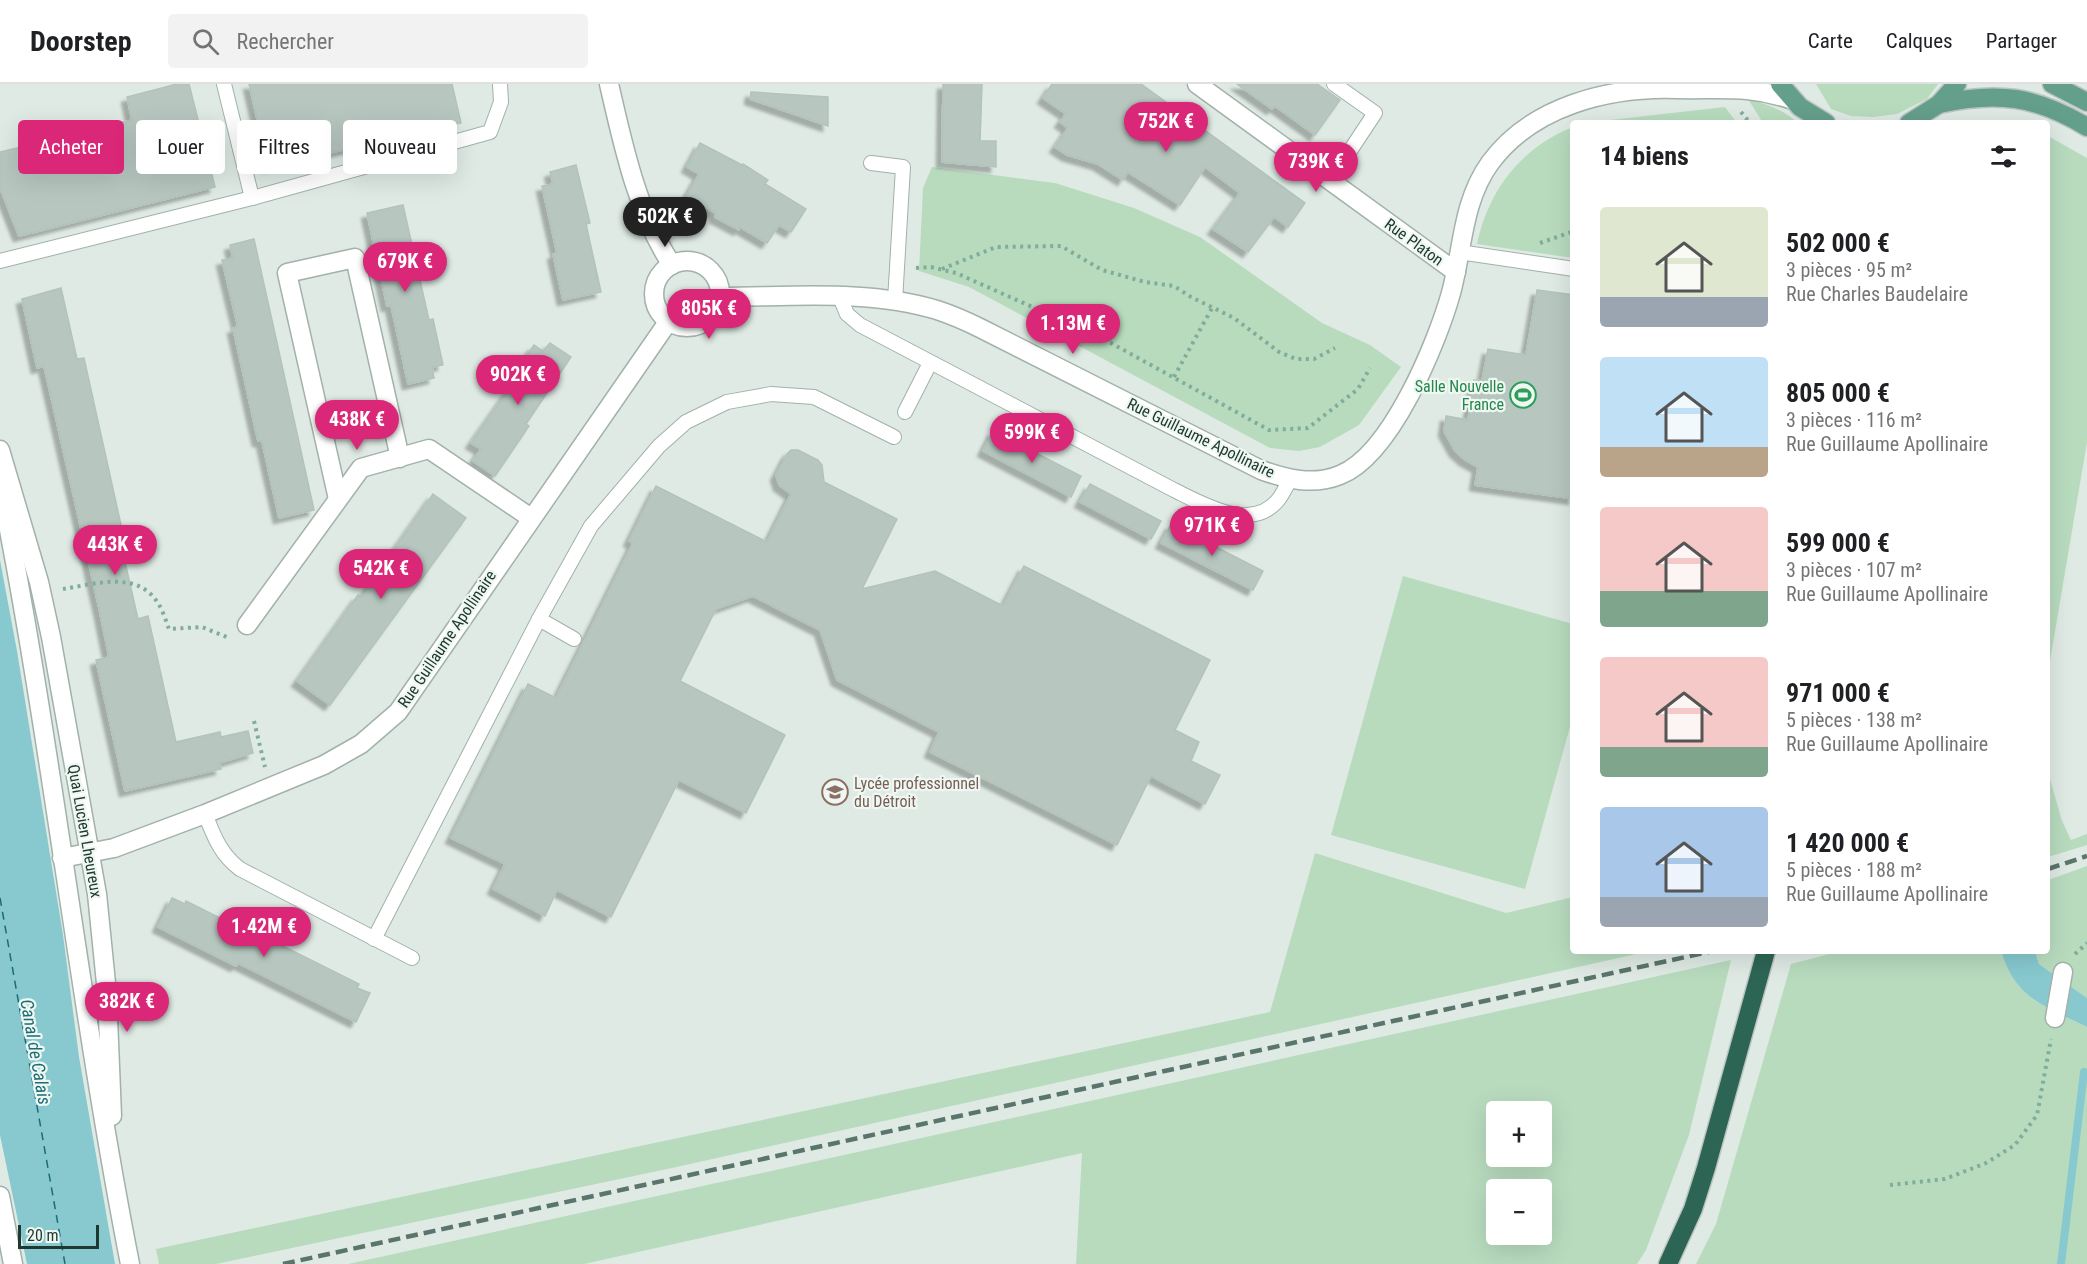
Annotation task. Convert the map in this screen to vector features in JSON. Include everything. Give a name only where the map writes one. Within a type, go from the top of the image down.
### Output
[{"type":"highway","points":[[1668,1264],[1693,1209],[1706,1168],[1765,954]]},
{"type":"main road","points":[[1780,84],[1792,100],[1821,120]]},
{"type":"main road","points":[[1914,120],[1939,104],[1957,84]]},
{"type":"main road","points":[[2063,87],[2087,102]]},
{"type":"main road","points":[[1939,104],[1972,98],[2009,97],[2051,109],[2087,127]]},
{"type":"street","points":[[609,84],[640,196],[663,250],[672,265]]},
{"type":"street","name":"Rue Platon","points":[[1197,84],[1456,272]]},
{"type":"street","name":"Rue Guillaume Apollinaire","points":[[720,297],[840,297],[895,301],[937,310],[959,318],[1251,465],[1290,480],[1318,480],[1342,475],[1361,461],[1382,437],[1400,409],[1425,362],[1443,317],[1456,272],[1464,224],[1473,195],[1481,178],[1501,149],[1529,126],[1560,108],[1610,89],[1661,86],[1741,88],[1773,93],[1792,100]]},
{"type":"street","points":[[338,499],[287,273],[355,258],[400,458]]},
{"type":"street","points":[[688,262],[703,266],[712,272],[717,281],[720,297],[715,312],[704,323],[694,327],[683,327],[668,322],[661,315],[656,305],[654,290],[660,275],[672,265],[688,262]]},
{"type":"street","name":"Rue Guillaume Apollinaire","points":[[62,858],[114,848],[205,814],[341,757],[361,744],[398,712],[668,322]]},
{"type":"street","points":[[247,625],[361,468],[429,449],[531,518]]},
{"type":"street","name":"Quai Lucien Lheureux","points":[[0,450],[41,592],[51,637],[97,894],[103,943],[113,1128],[122,1219]]},
{"type":"street","name":"Quai Lucien Lheureux","points":[[0,484],[26,623],[94,1065],[130,1264]]},
{"type":"street","points":[[2055,1018],[2063,972]]},
{"type":"street","points":[[0,1197],[13,1264]]},
{"type":"lane","points":[[224,84],[252,198]]},
{"type":"lane","points":[[0,261],[252,198],[490,132],[501,102],[500,84]]},
{"type":"lane","points":[[1330,180],[1375,113],[1334,84]]},
{"type":"lane","points":[[871,163],[903,166],[895,301]]},
{"type":"lane","points":[[1459,252],[1570,268]]},
{"type":"lane","points":[[840,297],[843,307],[853,320],[930,363],[1215,509],[1238,515],[1265,510],[1278,500],[1290,480]]},
{"type":"lane","points":[[905,412],[930,363]]},
{"type":"lane","points":[[374,939],[539,619],[591,526],[659,446],[686,422],[727,402],[771,394],[814,397],[894,437]]},
{"type":"lane","points":[[539,619],[574,639]]},
{"type":"lane","points":[[205,814],[219,849],[240,869],[412,958]]},
{"type":"path","points":[[941,269],[996,247],[1061,246],[1102,270],[1144,282],[1174,286],[1234,318],[1279,352],[1296,359],[1314,359],[1335,348]]},
{"type":"path","points":[[897,269],[931,267],[956,273],[1100,337],[1269,430],[1308,428],[1358,389],[1370,368]]},
{"type":"path","points":[[1174,377],[1212,308]]},
{"type":"path","points":[[41,592],[120,581],[144,588],[158,603],[169,629],[202,627],[235,641]]},
{"type":"path","points":[[254,722],[269,787]]},
{"type":"path","points":[[1890,1185],[1945,1179],[1986,1163],[2015,1145],[2037,1115],[2055,1018]]},
{"type":"green space","points":[[1816,84],[1938,84],[1927,99],[1897,114],[1873,117],[1851,116],[1831,109]]},
{"type":"green space","points":[[1748,99],[1774,108],[1794,120],[1761,120]]},
{"type":"green space","points":[[1725,107],[1735,120],[1610,120]]},
{"type":"green space","points":[[1570,128],[1570,258],[1477,244],[1489,206],[1510,173],[1538,146]]},
{"type":"green space","points":[[2050,137],[2087,158],[2087,442],[2050,661]]},
{"type":"green space","points":[[932,167],[1055,183],[1134,208],[1200,237],[1322,323],[1370,345],[1401,367],[1359,425],[1320,447],[1299,451],[1270,448],[969,287],[919,271],[923,188]]},
{"type":"green space","points":[[1403,576],[1570,623],[1570,727],[1525,889],[1331,835]]},
{"type":"green space","points":[[2050,779],[2062,821],[2071,840],[2087,834],[2087,845],[2050,856]]},
{"type":"green space","points":[[1315,853],[1506,913],[1570,898],[1570,954],[1636,954],[672,1168],[216,1264],[159,1264],[156,1249],[1270,1012]]},
{"type":"green space","points":[[2087,866],[2087,998],[2039,964],[2036,954],[2050,954],[2050,879]]},
{"type":"green space","points":[[1829,954],[2002,954],[2015,980],[2034,1000],[2087,1027],[2087,1264],[1696,1264],[1716,1224],[1791,964]]},
{"type":"green space","points":[[1731,960],[1689,1135],[1646,1250],[1637,1264],[1076,1264],[1082,1153],[584,1264],[348,1264]]},
{"type":"water","name":"Canal de Calais","points":[[0,560],[63,935],[79,1057],[115,1264],[27,1264],[0,1135]]},
{"type":"water","points":[[2002,954],[2036,954],[2039,964],[2087,998],[2087,1027],[2045,1007],[2034,999],[2024,991],[2007,967]]},
{"type":"building","points":[[177,84],[189,84],[198,120],[136,120],[136,174],[212,174],[215,187],[19,236],[0,188],[0,152],[18,148],[18,174],[124,174],[124,122],[132,120],[127,97]]},
{"type":"building","points":[[249,84],[452,84],[461,123],[457,124],[457,120],[343,120],[343,150],[331,153],[331,120],[257,120]]},
{"type":"building","points":[[943,84],[982,84],[980,141],[996,141],[996,167],[942,162]]},
{"type":"building","points":[[1052,84],[1141,84],[1305,203],[1288,227],[1274,217],[1248,252],[1213,229],[1240,193],[1205,167],[1180,205],[1128,172],[1123,180],[1098,164],[1067,155],[1055,147],[1068,128],[1060,122],[1066,114],[1043,98]]},
{"type":"building","points":[[1237,84],[1317,84],[1340,100],[1315,135],[1275,106],[1272,109]]},
{"type":"building","points":[[751,92],[828,97],[828,126],[750,99]]},
{"type":"building","points":[[700,143],[743,164],[768,180],[765,184],[806,209],[791,232],[779,225],[767,243],[740,227],[739,230],[715,217],[716,213],[686,197],[699,174],[687,167]]},
{"type":"building","points":[[576,165],[590,223],[586,224],[601,292],[563,300],[553,254],[557,253],[542,186],[553,184],[550,172]]},
{"type":"building","points":[[403,205],[429,320],[433,319],[443,365],[432,367],[434,378],[408,384],[391,305],[387,306],[367,213]]},
{"type":"building","points":[[254,239],[314,510],[279,518],[262,441],[258,441],[233,328],[238,327],[222,260],[233,258],[230,245]]},
{"type":"building","points":[[61,288],[77,359],[84,358],[129,561],[125,562],[138,619],[148,616],[176,742],[220,732],[221,737],[248,731],[253,753],[219,763],[221,769],[125,791],[96,660],[109,657],[99,608],[44,366],[37,368],[22,299]]},
{"type":"building","name":"Salle Nouvelle France","points":[[1537,290],[1570,294],[1570,498],[1475,485],[1478,467],[1455,451],[1444,431],[1446,416],[1468,420],[1474,380],[1482,381],[1488,349],[1526,355]]},
{"type":"building","points":[[550,343],[571,357],[526,424],[529,426],[495,476],[473,461],[481,449],[471,443],[511,386],[507,384],[534,345],[543,351]]},
{"type":"building","points":[[993,431],[1081,476],[1071,497],[983,451]]},
{"type":"building","points":[[791,450],[798,450],[818,460],[822,465],[824,482],[897,519],[862,589],[935,571],[1003,606],[1024,566],[1210,660],[1175,730],[1199,742],[1191,761],[1220,775],[1205,804],[1151,776],[1117,845],[930,752],[939,732],[837,680],[820,630],[753,596],[716,609],[680,681],[785,735],[746,813],[679,780],[611,917],[557,890],[545,916],[493,889],[505,864],[451,838],[528,684],[556,698],[633,543],[629,541],[656,486],[767,542],[791,494],[779,485],[776,475]]},
{"type":"building","points":[[1090,484],[1161,521],[1151,539],[1080,502]]},
{"type":"building","points":[[433,494],[466,518],[330,705],[297,681],[358,595],[361,597]]},
{"type":"building","points":[[1171,524],[1263,571],[1253,590],[1161,543]]},
{"type":"building","points":[[172,898],[185,904],[186,901],[264,940],[265,937],[359,984],[357,988],[370,993],[356,1022],[238,963],[236,966],[158,927]]},
{"type":"waterway","points":[[2061,1264],[2084,1072]]},
{"type":"ferry route","points":[[0,898],[65,1264]]},
{"type":"railway","points":[[2050,868],[2087,856]]},
{"type":"railway","points":[[283,1264],[1699,954]]},
{"type":"place","name":"Salle Nouvelle France","points":[[1523,395]]},
{"type":"place","name":"Lycée professionnel du Détroit","points":[[835,792]]}]
